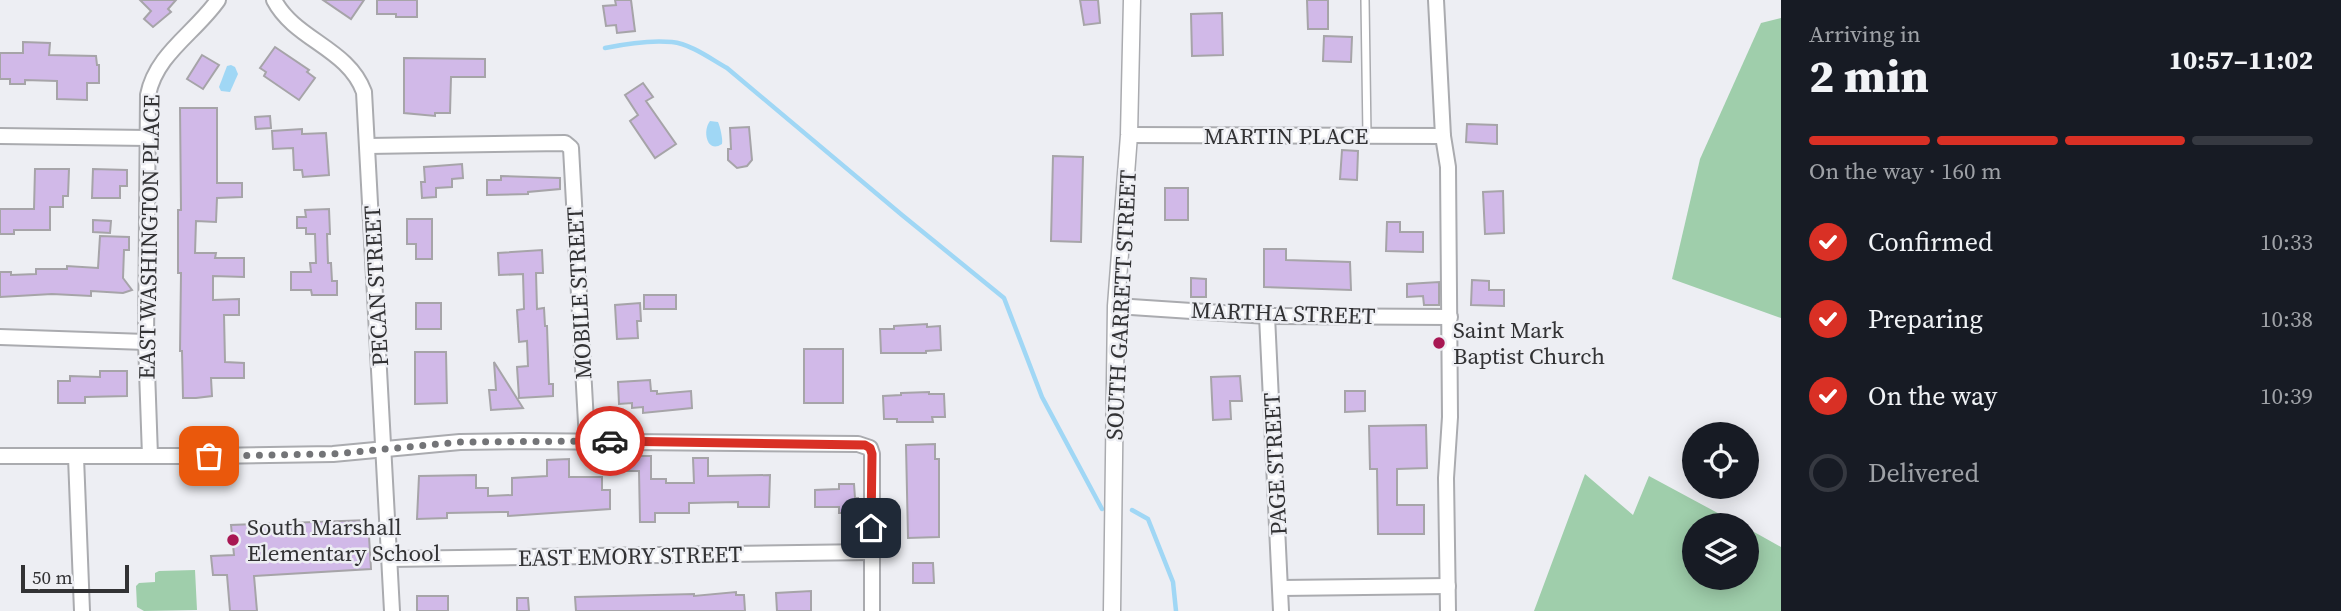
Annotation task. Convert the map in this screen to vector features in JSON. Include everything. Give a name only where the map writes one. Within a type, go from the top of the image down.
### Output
[{"type":"street","name":"EAST WASHINGTON PLACE","points":[[150,456],[146,342],[148,95],[154,73],[163,60],[218,0]]},
{"type":"street","name":"PECAN STREET","points":[[274,0],[288,19],[346,62],[365,93],[392,611]]},
{"type":"street","name":"SOUTH GARRETT STREET","points":[[1112,611],[1116,306],[1129,135],[1132,0]]},
{"type":"street","points":[[1436,0],[1443,136],[1448,167],[1448,611]]},
{"type":"street","name":"MARTIN PLACE","points":[[1129,135],[1443,136]]},
{"type":"street","points":[[0,136],[148,138]]},
{"type":"street","name":"MOBILE STREET","points":[[368,146],[569,145],[587,441]]},
{"type":"street","name":"MARTHA STREET","points":[[1116,306],[1268,316],[1450,317]]},
{"type":"street","name":"PAGE STREET","points":[[1268,316],[1281,611]]},
{"type":"street","points":[[0,337],[146,342]]},
{"type":"street","points":[[0,456],[333,454],[460,442],[858,444],[870,448],[872,454],[872,611]]},
{"type":"street","points":[[76,457],[82,611]]},
{"type":"street","name":"EAST EMORY STREET","points":[[389,559],[870,552]]},
{"type":"street","points":[[1281,589],[1448,586]]},
{"type":"lane","points":[[1365,0],[1367,136]]},
{"type":"green space","points":[[1781,18],[1781,318],[1672,279],[1700,159],[1761,23]]},
{"type":"green space","points":[[1585,474],[1633,515],[1649,476],[1682,494],[1682,499],[1692,499],[1718,513],[1682,513],[1682,590],[1759,590],[1759,535],[1781,547],[1781,611],[1534,611]]},
{"type":"green space","points":[[195,570],[197,610],[144,611],[137,607],[136,586],[139,583],[155,582],[155,573],[159,571]]},
{"type":"water","points":[[231,65],[238,74],[230,92],[221,91],[219,87],[227,66]]},
{"type":"water","points":[[710,121],[718,122],[720,126],[722,144],[717,146],[707,140],[706,130]]},
{"type":"building","points":[[140,0],[176,0],[168,9],[171,12],[153,27],[144,19],[151,11]]},
{"type":"building","points":[[323,0],[364,0],[351,19]]},
{"type":"building","points":[[377,0],[417,0],[417,17],[377,14]]},
{"type":"building","points":[[615,0],[631,0],[635,31],[617,33],[616,25],[606,26],[603,6],[616,5]]},
{"type":"building","points":[[1080,0],[1098,0],[1100,23],[1084,25]]},
{"type":"building","points":[[1307,0],[1328,0],[1328,29],[1308,29]]},
{"type":"building","points":[[1222,13],[1223,55],[1192,56],[1191,14]]},
{"type":"building","points":[[1324,36],[1352,37],[1351,62],[1323,61]]},
{"type":"building","points":[[23,42],[50,43],[49,55],[96,56],[99,83],[87,83],[87,100],[57,99],[57,81],[25,80],[25,84],[10,84],[10,79],[0,79],[0,53],[23,53]]},
{"type":"building","points":[[275,47],[309,70],[307,72],[315,78],[299,100],[264,76],[266,72],[260,68]]},
{"type":"building","points":[[202,55],[219,65],[203,89],[187,79]]},
{"type":"building","points":[[404,58],[485,59],[485,77],[451,77],[450,113],[435,113],[435,116],[404,113]]},
{"type":"building","points":[[643,83],[653,97],[646,101],[676,144],[655,158],[630,121],[638,115],[625,95]]},
{"type":"building","points":[[180,108],[217,108],[217,183],[242,183],[242,197],[217,198],[216,222],[196,221],[195,253],[216,253],[215,258],[244,258],[244,277],[213,276],[213,300],[239,299],[239,315],[224,315],[225,362],[244,363],[244,378],[211,378],[212,396],[196,398],[183,398],[180,351]]},
{"type":"building","points":[[270,116],[271,128],[256,129],[255,117]]},
{"type":"building","points":[[1467,124],[1497,125],[1497,144],[1466,142]]},
{"type":"building","points":[[749,127],[752,160],[747,166],[737,168],[728,160],[728,149],[731,149],[730,128]]},
{"type":"building","points":[[302,129],[302,134],[326,133],[329,175],[303,177],[302,170],[294,170],[293,148],[273,149],[272,131]]},
{"type":"building","points":[[1342,150],[1358,151],[1357,180],[1340,179]]},
{"type":"building","points":[[1053,156],[1083,157],[1081,242],[1051,241]]},
{"type":"building","points":[[462,164],[463,178],[452,179],[452,187],[436,188],[436,197],[422,198],[424,167]]},
{"type":"building","points":[[35,169],[69,169],[68,196],[63,196],[63,207],[50,207],[50,230],[14,230],[14,234],[0,234],[0,209],[34,209]]},
{"type":"building","points":[[93,169],[127,170],[127,186],[120,186],[120,198],[92,198]]},
{"type":"building","points":[[501,176],[560,178],[560,189],[528,194],[487,195],[487,180],[501,180]]},
{"type":"building","points":[[1165,188],[1188,188],[1188,220],[1165,220]]},
{"type":"building","points":[[1503,191],[1504,233],[1485,234],[1483,192]]},
{"type":"building","points":[[329,209],[328,263],[331,263],[332,281],[337,281],[337,295],[312,295],[311,290],[291,290],[291,272],[311,272],[310,263],[316,263],[315,234],[306,234],[306,228],[297,228],[297,217],[306,217],[305,210]]},
{"type":"building","points":[[407,219],[432,219],[432,259],[416,259],[416,244],[407,244]]},
{"type":"building","points":[[93,220],[111,221],[110,233],[93,232]]},
{"type":"building","points":[[1387,222],[1400,222],[1400,232],[1423,232],[1423,252],[1386,251]]},
{"type":"building","points":[[100,236],[129,237],[129,250],[124,250],[123,278],[132,290],[123,293],[91,291],[91,296],[52,294],[0,297],[0,272],[11,272],[11,275],[36,274],[36,269],[67,269],[67,266],[98,268]]},
{"type":"building","points":[[1264,249],[1286,249],[1286,260],[1350,262],[1351,290],[1264,287]]},
{"type":"building","points":[[542,250],[543,273],[536,273],[537,309],[544,308],[549,384],[553,384],[553,396],[519,398],[517,367],[528,366],[527,341],[519,342],[517,310],[524,309],[523,274],[499,275],[498,253]]},
{"type":"building","points":[[1191,278],[1206,279],[1206,297],[1191,297]]},
{"type":"building","points":[[1472,280],[1489,281],[1489,290],[1504,290],[1504,306],[1471,305]]},
{"type":"building","points":[[1439,282],[1439,305],[1424,305],[1423,296],[1407,297],[1407,284]]},
{"type":"building","points":[[644,295],[676,295],[676,309],[644,309]]},
{"type":"building","points":[[416,303],[441,303],[441,329],[416,329]]},
{"type":"building","points":[[640,303],[638,338],[617,339],[615,305]]},
{"type":"building","points":[[927,324],[927,327],[940,326],[941,350],[926,353],[881,353],[880,329]]},
{"type":"building","points":[[804,349],[843,349],[843,403],[804,403]]},
{"type":"building","points":[[415,352],[446,352],[447,403],[415,404]]},
{"type":"building","points":[[494,362],[523,408],[491,410],[489,390],[496,390]]},
{"type":"building","points":[[100,371],[127,371],[127,396],[85,397],[85,403],[58,403],[58,381],[70,381],[70,376],[100,377]]},
{"type":"building","points":[[1240,376],[1242,401],[1230,401],[1231,419],[1213,420],[1211,377]]},
{"type":"building","points":[[650,380],[651,391],[657,391],[657,394],[691,391],[692,408],[643,413],[643,407],[632,408],[632,403],[619,404],[618,382]]},
{"type":"building","points":[[1345,391],[1365,391],[1365,411],[1345,412]]},
{"type":"building","points":[[929,392],[944,394],[945,417],[932,417],[933,422],[897,422],[897,419],[884,419],[883,396]]},
{"type":"building","points":[[1426,425],[1427,468],[1397,469],[1397,505],[1424,505],[1424,534],[1378,534],[1377,469],[1370,469],[1369,426]]},
{"type":"building","points":[[935,444],[935,459],[939,459],[939,537],[908,538],[906,445]]},
{"type":"building","points":[[626,456],[651,456],[651,479],[666,479],[666,483],[694,483],[693,458],[708,458],[708,476],[770,475],[769,507],[738,507],[738,502],[689,503],[689,513],[655,513],[655,522],[640,522],[639,471],[626,471]]},
{"type":"building","points":[[569,459],[569,477],[602,477],[602,490],[610,490],[610,509],[508,516],[508,512],[447,513],[447,518],[417,519],[419,476],[476,475],[476,488],[488,488],[488,496],[512,495],[512,478],[547,476],[547,460]]},
{"type":"building","points":[[839,484],[854,484],[858,513],[839,513],[839,507],[815,507],[815,490],[839,489]]},
{"type":"building","points":[[368,520],[371,569],[254,576],[257,611],[230,611],[227,575],[213,575],[211,556],[234,555],[231,525]]},
{"type":"building","points":[[913,563],[933,563],[934,583],[913,583]]},
{"type":"building","points":[[811,591],[811,611],[777,611],[776,593]]},
{"type":"building","points":[[736,592],[736,595],[744,595],[745,611],[576,611],[575,597],[694,596]]},
{"type":"building","points":[[417,596],[448,596],[448,611],[417,611]]},
{"type":"building","points":[[517,598],[528,598],[529,611],[517,611]]},
{"type":"waterway","points":[[605,48],[638,43],[679,43],[727,68],[1004,298],[1042,397],[1102,509]]},
{"type":"waterway","points":[[1132,510],[1148,519],[1173,582],[1176,611]]},
{"type":"way so far","points":[[209,456],[333,454],[460,442],[610,441]]},
{"type":"place","name":"Saint Mark Baptist Church","points":[[1439,343]]},
{"type":"place","name":"South Marshall Elementary School","points":[[233,540]]},
{"type":"route","points":[[610,441],[865,445],[870,448],[872,454],[871,528]]}]
